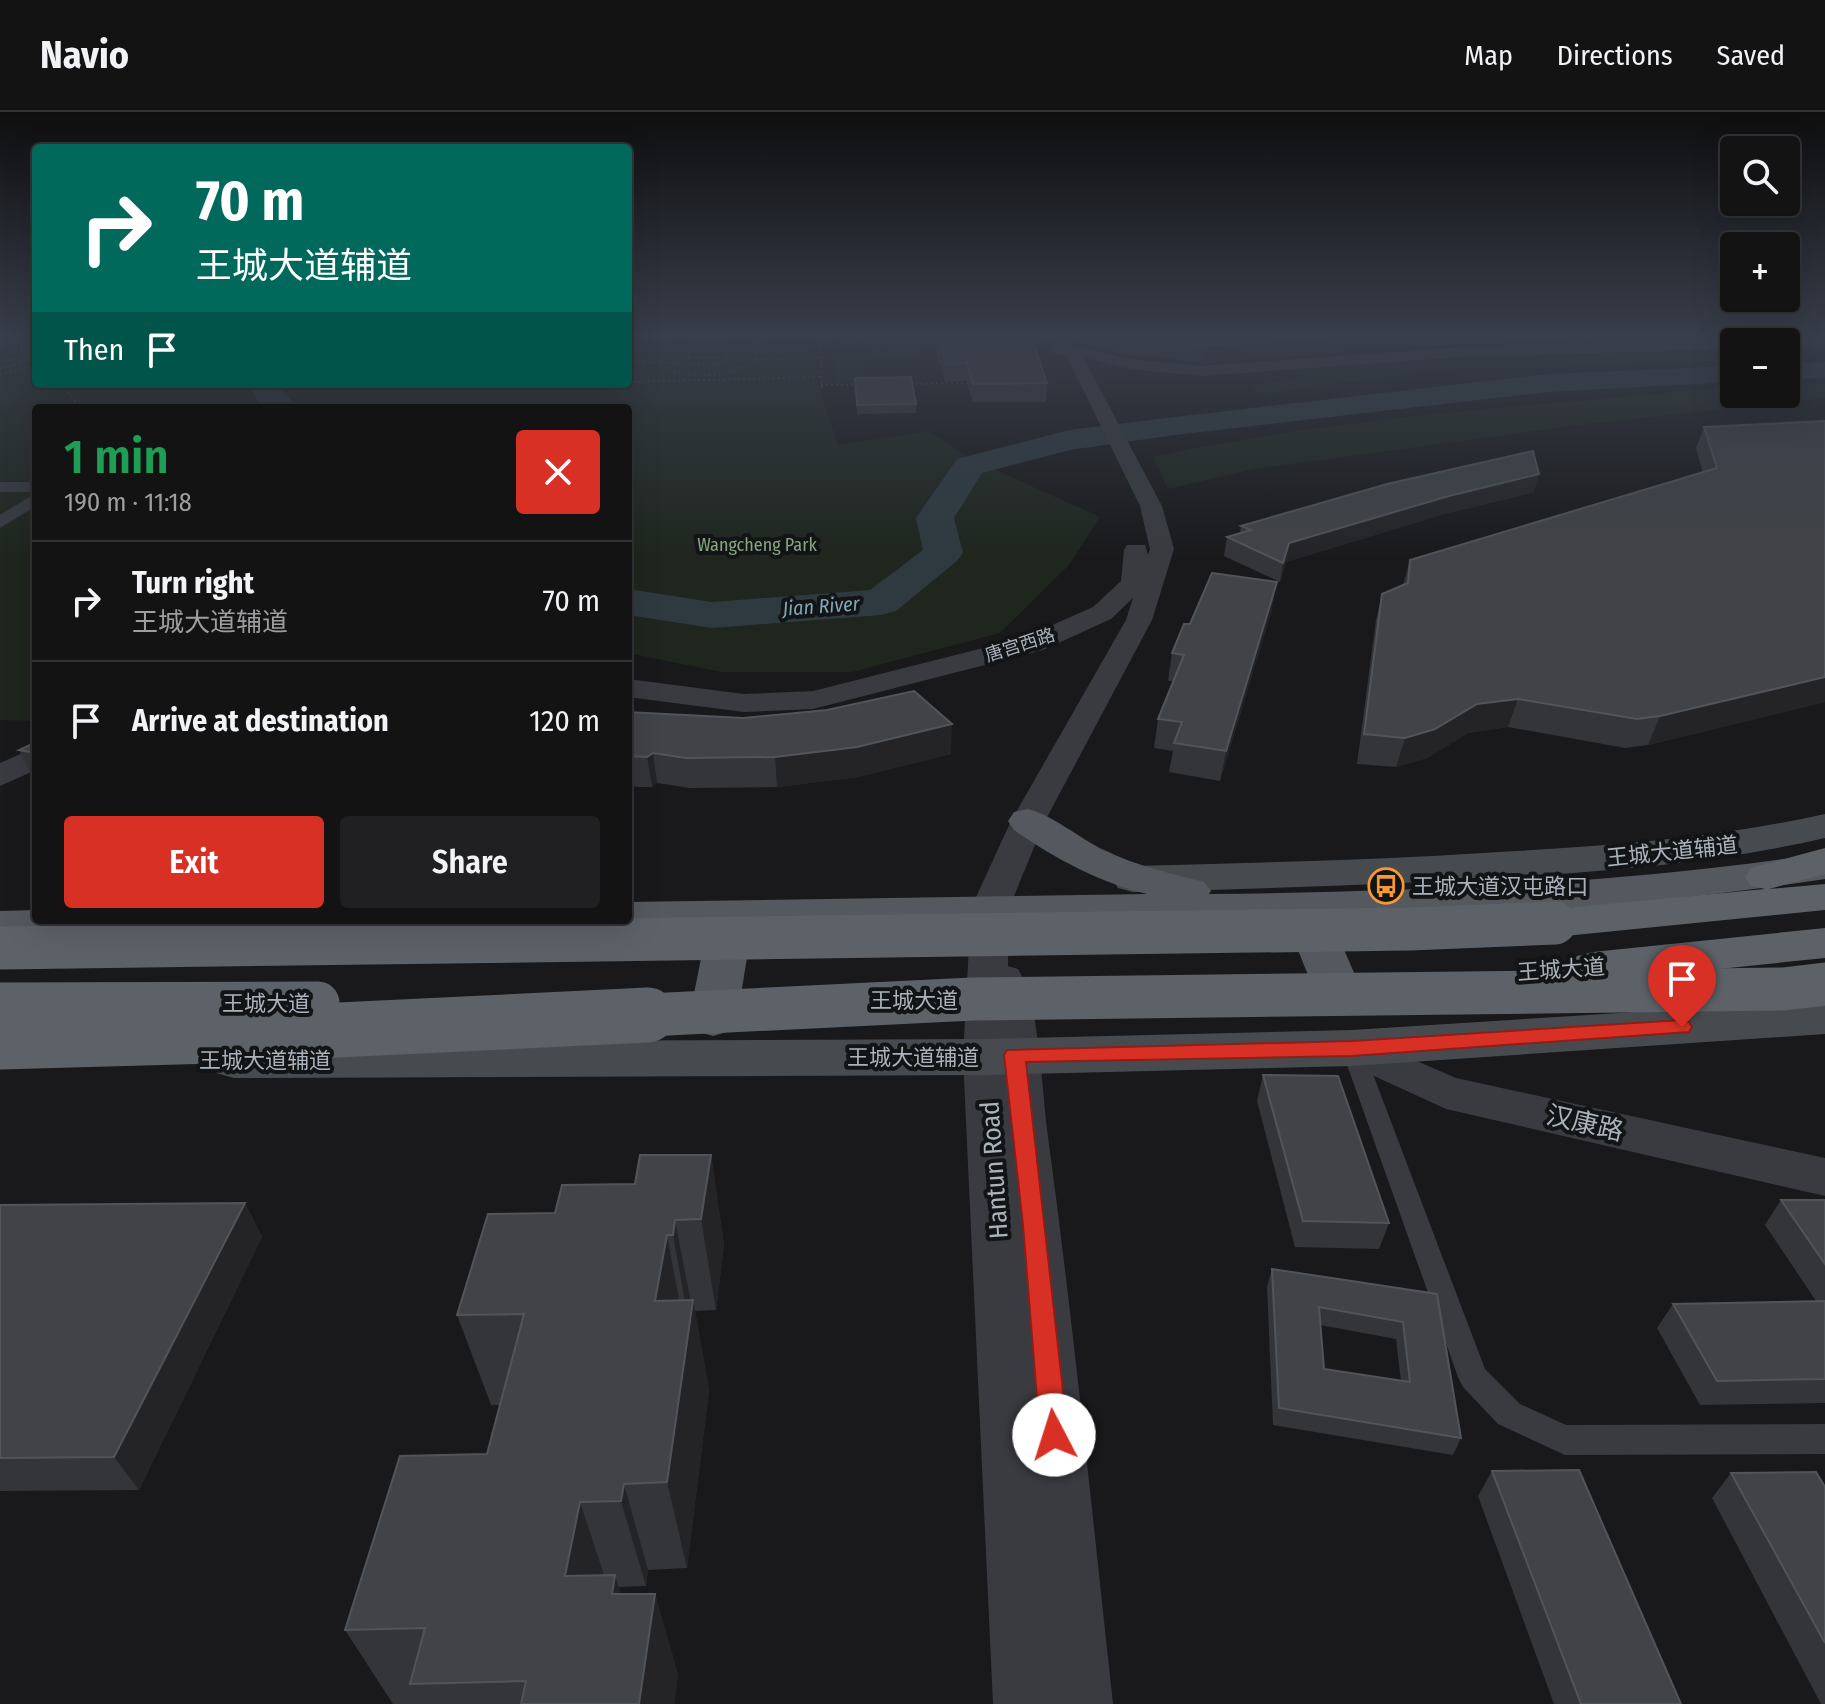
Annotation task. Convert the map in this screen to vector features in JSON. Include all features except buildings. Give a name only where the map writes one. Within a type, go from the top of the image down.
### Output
[{"type":"highway","points":[[0,948],[1410,929],[1555,923],[1825,897]]},
{"type":"highway","name":"王城大道","points":[[994,1028],[1825,943]]},
{"type":"highway","points":[[994,1028],[1783,989],[1825,984]]},
{"type":"main road","points":[[1028,821],[1068,850],[1133,879],[1222,898],[1304,909]]},
{"type":"main road","name":"王城大道辅道","points":[[1133,879],[1357,874],[1654,856],[1762,842],[1825,826]]},
{"type":"main road","points":[[1527,901],[1654,856]]},
{"type":"main road","points":[[632,916],[990,908],[1304,909],[1527,901],[1766,877],[1825,863]]},
{"type":"main road","points":[[1304,909],[1342,1000]]},
{"type":"main road","points":[[713,1019],[732,914]]},
{"type":"main road","points":[[0,925],[69,924]]},
{"type":"main road","points":[[0,1033],[713,1019],[994,1028],[1342,1000],[1771,974],[1825,967]]},
{"type":"main road","name":"王城大道辅道","points":[[0,1033],[994,1028],[1352,1048],[1825,1017]]},
{"type":"street","points":[[1084,410],[1100,451]]},
{"type":"street","name":"唐宫西路","points":[[990,908],[1028,821],[1144,607],[1162,549],[1090,410]]},
{"type":"street","points":[[0,487],[32,487]]},
{"type":"street","points":[[0,523],[32,501]]},
{"type":"street","name":"唐宫西路","points":[[632,689],[744,703],[813,700],[1033,644],[1102,613],[1134,583],[1138,508]]},
{"type":"street","points":[[0,776],[32,759]]},
{"type":"street","name":"Hantun Road","points":[[990,908],[1027,1704]]},
{"type":"street","name":"Hantun Road","points":[[994,1028],[1035,1225],[1079,1704]]},
{"type":"street","name":"汉康路","points":[[1352,1048],[1446,1092],[1825,1177]]},
{"type":"lane","points":[[1352,1048],[1473,1377],[1509,1414],[1565,1440],[1825,1439]]},
{"type":"green space","name":"Wangcheng Park","points":[[0,410],[32,410],[32,721],[0,720]]},
{"type":"green space","name":"Wangcheng Park","points":[[632,410],[827,410],[838,445],[929,431],[967,457],[1100,517],[1069,565],[1000,633],[852,672],[721,672],[632,654]]},
{"type":"green space","points":[[1472,410],[1712,410],[1255,469],[1168,489],[1153,457],[1369,421]]},
{"type":"waterway","name":"Jian River","points":[[632,603],[712,615],[881,602],[943,553],[935,518],[969,466],[1069,440],[1311,410]]},
{"type":"place","name":"王城大道汉屯路口","points":[[1386,886]]},
{"type":"route","points":[[1054,1435],[1035,1225],[1015,1055],[1352,1048],[1682,1027]]}]
